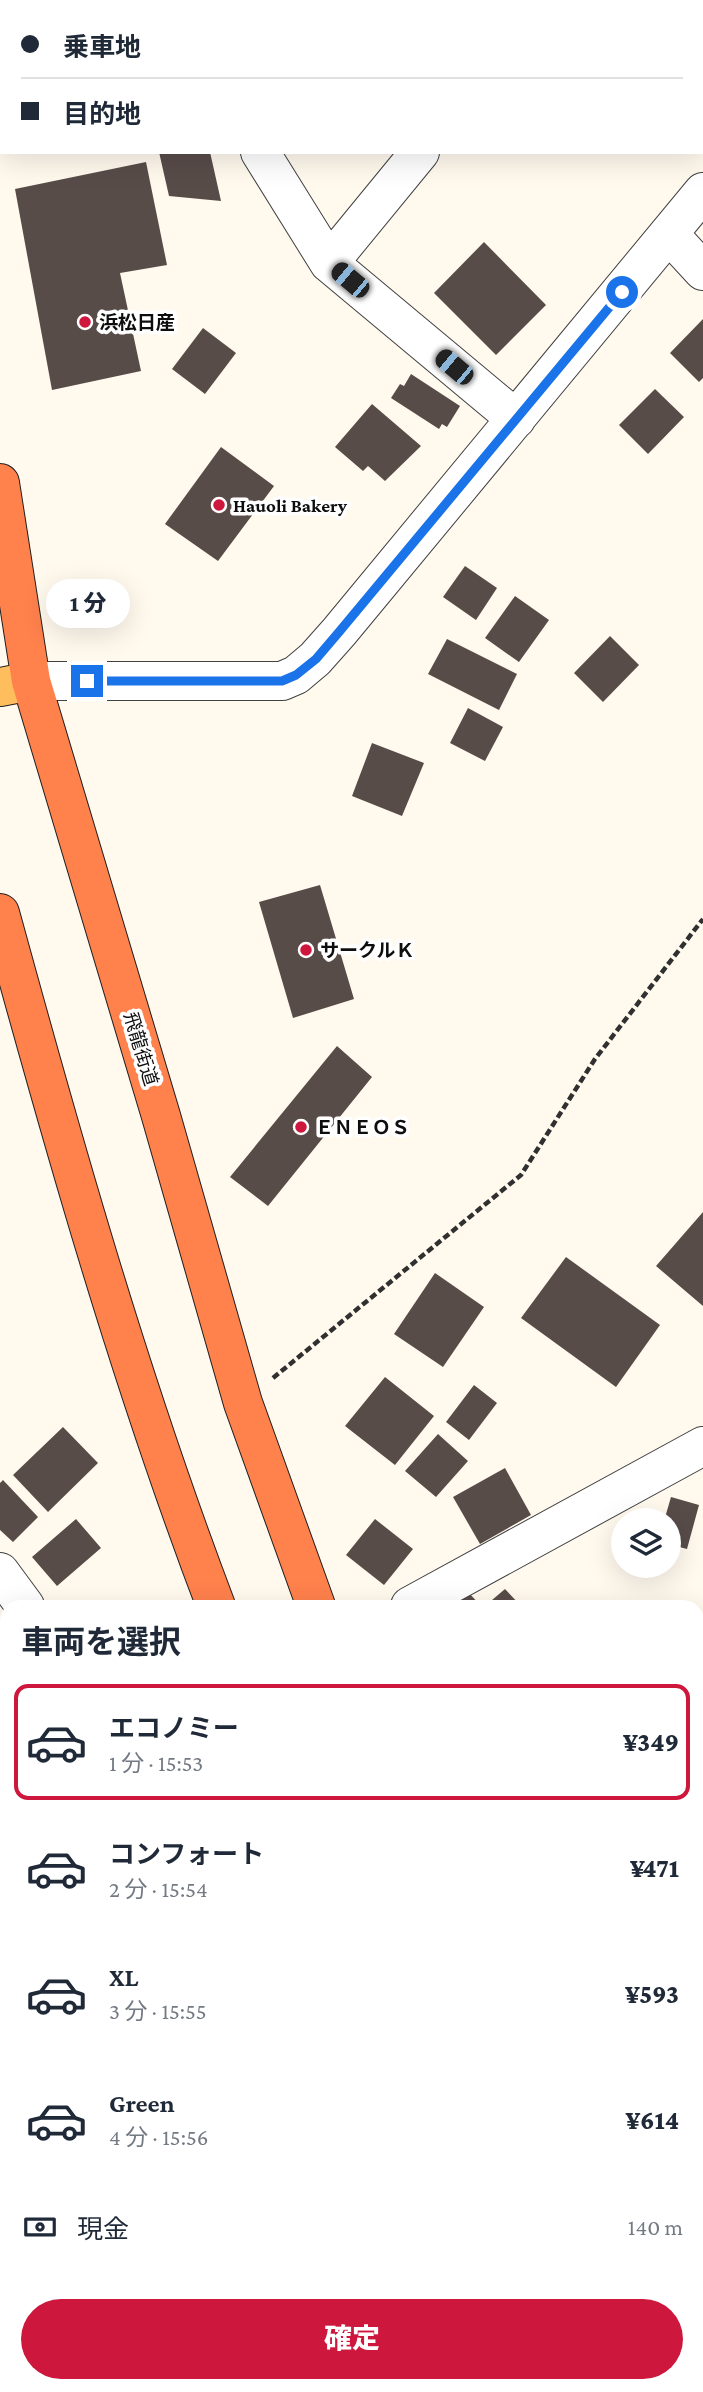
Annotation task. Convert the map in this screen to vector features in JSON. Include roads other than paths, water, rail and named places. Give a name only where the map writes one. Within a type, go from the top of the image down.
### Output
[{"type":"highway","name":"飛龍街道","points":[[0,482],[16,684],[158,1103],[243,1403],[314,1600]]},
{"type":"highway","points":[[0,913],[66,1157],[168,1479],[214,1600]]},
{"type":"street","points":[[261,154],[329,262],[516,419]]},
{"type":"street","points":[[329,262],[418,154]]},
{"type":"street","points":[[16,684],[282,681],[296,675],[339,632],[703,192]]},
{"type":"street","points":[[668,234],[703,271]]},
{"type":"street","points":[[421,1600],[703,1446]]},
{"type":"street","points":[[0,1572],[21,1600]]},
{"type":"place","name":"浜松日産","points":[[85,322]]},
{"type":"place","name":"Hauoli Bakery","points":[[219,505]]},
{"type":"place","name":"サークルＫ","points":[[306,950]]},
{"type":"place","name":"ＥＮＥＯＳ","points":[[301,1127]]}]
